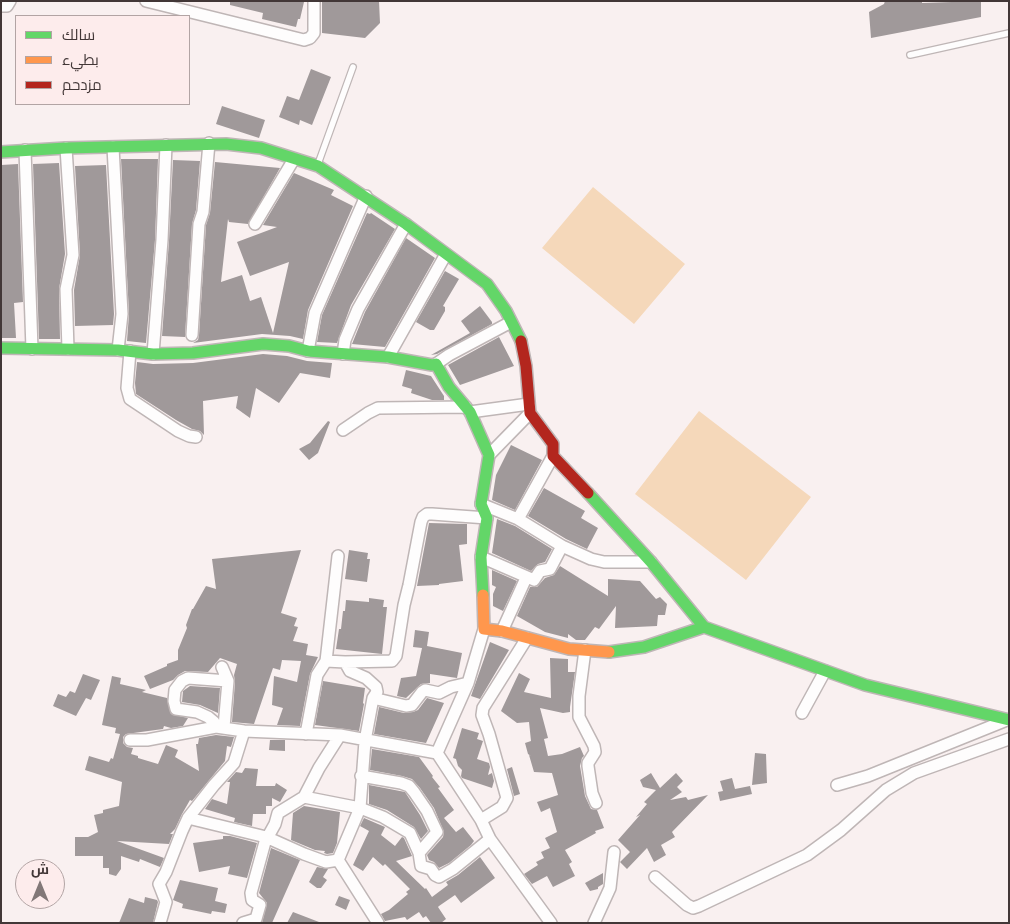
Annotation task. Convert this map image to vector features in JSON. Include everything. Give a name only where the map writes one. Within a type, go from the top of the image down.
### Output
[{"type":"street","points":[[1,6],[7,6],[10,1]]},
{"type":"street","points":[[146,1],[304,40],[310,38],[314,33],[314,1]]},
{"type":"street","points":[[192,335],[199,224],[204,212],[209,143]]},
{"type":"street","points":[[1,152],[209,143],[261,148],[318,166],[406,224],[487,284],[506,311],[522,344],[530,408],[552,444],[552,456],[518,519]]},
{"type":"street","points":[[153,354],[162,240],[166,145]]},
{"type":"street","points":[[113,147],[124,351],[127,388],[130,399],[178,431],[196,437]]},
{"type":"street","points":[[66,148],[73,255],[66,289],[68,349]]},
{"type":"street","points":[[25,150],[32,348]]},
{"type":"street","points":[[256,224],[294,159]]},
{"type":"street","points":[[308,351],[315,313],[366,196]]},
{"type":"street","points":[[343,354],[345,340],[354,317],[406,224]]},
{"type":"street","points":[[388,357],[446,254]]},
{"type":"street","points":[[1,348],[124,351],[153,354],[192,353],[263,344],[289,346],[308,351],[388,357],[432,365],[511,322]]},
{"type":"street","points":[[436,364],[449,386],[468,409],[489,455]]},
{"type":"street","points":[[343,430],[368,412],[378,408],[530,408]]},
{"type":"street","points":[[437,753],[468,683],[484,629],[481,557],[487,518],[481,504],[489,455],[530,408]]},
{"type":"street","points":[[552,456],[650,562],[704,627],[865,685],[1008,720]]},
{"type":"street","points":[[481,504],[518,519],[562,546],[591,560],[604,562],[650,562]]},
{"type":"street","points":[[326,661],[392,661],[394,659],[409,585],[420,522],[423,517],[427,514],[432,514],[487,518]]},
{"type":"street","points":[[481,557],[534,580],[540,572],[550,569],[562,546]]},
{"type":"street","points":[[306,734],[317,675],[326,661],[338,556]]},
{"type":"street","points":[[502,631],[526,578]]},
{"type":"street","points":[[484,629],[502,631],[569,649],[605,652],[644,647],[704,627]]},
{"type":"street","points":[[481,820],[502,807],[507,798],[482,715],[483,708],[527,638]]},
{"type":"street","points":[[585,650],[579,696],[579,717],[594,746],[595,752],[588,766],[592,793],[596,803]]},
{"type":"street","points":[[338,860],[360,808],[365,741],[373,698],[377,692],[376,687],[366,678],[350,671],[345,662]]},
{"type":"street","points":[[220,727],[228,681],[222,667]]},
{"type":"street","points":[[802,713],[825,671]]},
{"type":"street","points":[[220,727],[203,715],[176,709],[174,701],[175,690],[182,681],[188,678],[228,681]]},
{"type":"street","points":[[373,698],[406,706],[412,705],[422,692],[426,690],[439,693],[451,687],[468,683]]},
{"type":"street","points":[[837,785],[877,772],[1008,720]]},
{"type":"street","points":[[130,740],[160,738],[220,727],[244,731],[340,735],[437,753],[481,820],[490,839],[548,922]]},
{"type":"street","points":[[160,923],[166,902],[159,884],[166,872],[188,818],[238,757],[244,731]]},
{"type":"street","points":[[243,923],[256,919],[260,905],[252,900],[251,892],[266,837],[275,824],[278,813],[304,797],[326,756],[340,735]]},
{"type":"street","points":[[655,877],[687,905],[693,908],[700,906],[807,855],[835,835],[886,790],[914,773],[1009,739]]},
{"type":"street","points":[[361,776],[401,783],[408,786],[414,792],[427,811],[437,832],[419,853]]},
{"type":"street","points":[[304,797],[360,808],[402,827],[410,833],[419,853],[420,866],[431,869],[439,877],[453,869],[490,839]]},
{"type":"street","points":[[188,818],[266,837],[326,862],[338,860]]},
{"type":"street","points":[[594,923],[610,888],[614,852]]},
{"type":"street","points":[[338,860],[378,923]]},
{"type":"lane","points":[[910,55],[1009,33]]},
{"type":"lane","points":[[318,166],[353,67]]},
{"type":"shaded area","points":[[593,187],[685,264],[634,324],[542,248]]},
{"type":"shaded area","points":[[699,411],[811,497],[746,580],[635,494]]},
{"type":"building","points":[[230,1],[304,2],[296,27],[262,19],[263,13],[230,5]]},
{"type":"building","points":[[322,1],[379,1],[380,23],[365,38],[322,33]]},
{"type":"building","points":[[885,1],[922,1],[922,3],[981,1],[981,17],[871,38],[869,12],[884,4]]},
{"type":"building","points":[[311,69],[331,77],[312,125],[300,120],[299,125],[279,117],[287,96],[299,100]]},
{"type":"building","points":[[222,106],[265,120],[259,138],[216,124]]},
{"type":"building","points":[[121,159],[158,159],[155,240],[146,343],[127,341],[129,314]]},
{"type":"building","points":[[173,160],[200,161],[196,210],[192,224],[185,337],[162,336]]},
{"type":"building","points":[[215,162],[280,168],[248,224],[229,222],[228,219],[221,282],[242,275],[250,301],[261,297],[273,333],[289,262],[250,276],[237,242],[277,227],[263,225],[294,173],[334,190],[331,195],[353,206],[308,310],[303,339],[262,334],[193,343],[198,340],[199,335],[206,225],[210,213]]},
{"type":"building","points":[[59,163],[65,254],[59,289],[60,339],[39,339],[33,164]]},
{"type":"building","points":[[18,164],[23,302],[14,303],[16,338],[1,338],[1,165]]},
{"type":"building","points":[[106,165],[113,325],[75,326],[74,290],[80,255],[75,166]]},
{"type":"building","points":[[367,213],[371,213],[395,229],[351,305],[337,343],[317,342],[322,315]]},
{"type":"building","points":[[406,238],[435,258],[385,347],[352,344],[365,312]]},
{"type":"building","points":[[445,271],[459,279],[443,306],[445,311],[434,330],[430,330],[416,322]]},
{"type":"building","points":[[480,306],[492,324],[437,354],[431,355],[470,333],[461,321]]},
{"type":"building","points":[[499,337],[514,366],[460,385],[448,365]]},
{"type":"building","points":[[263,354],[332,363],[330,378],[300,373],[279,403],[256,388],[250,418],[236,408],[238,396],[203,401],[204,435],[200,431],[192,429],[176,420],[136,394],[137,362],[153,364],[193,363]]},
{"type":"building","points":[[406,370],[431,376],[444,396],[444,400],[432,400],[411,393],[412,389],[402,386]]},
{"type":"building","points":[[328,421],[330,422],[318,453],[309,460],[299,449],[310,443]]},
{"type":"building","points":[[511,445],[542,460],[515,510],[492,500],[496,475]]},
{"type":"building","points":[[544,488],[585,511],[581,518],[598,528],[587,549],[566,539],[528,516]]},
{"type":"building","points":[[497,519],[515,526],[552,549],[545,562],[538,564],[531,571],[492,553]]},
{"type":"building","points":[[429,523],[467,524],[467,544],[459,545],[463,581],[417,586]]},
{"type":"building","points":[[301,550],[281,613],[297,618],[294,626],[298,627],[293,641],[308,644],[306,655],[318,657],[310,674],[300,726],[277,725],[283,708],[272,705],[274,676],[297,682],[301,661],[282,660],[280,670],[273,668],[254,724],[232,722],[234,675],[237,664],[220,658],[208,672],[185,671],[173,680],[150,689],[144,676],[178,660],[178,650],[192,609],[206,586],[216,589],[212,559]]},
{"type":"building","points":[[349,550],[368,553],[367,559],[370,559],[367,582],[345,579]]},
{"type":"building","points":[[560,566],[608,596],[608,579],[640,581],[656,599],[660,597],[667,604],[665,615],[658,615],[657,626],[615,628],[616,606],[599,629],[595,627],[585,640],[576,640],[568,634],[568,638],[545,632],[517,616],[530,587],[537,587],[545,578],[554,575]]},
{"type":"building","points":[[492,570],[517,581],[503,611],[493,606],[493,594],[496,587],[492,585]]},
{"type":"building","points":[[369,598],[384,600],[383,607],[387,607],[382,654],[336,649],[346,600],[369,602]]},
{"type":"building","points":[[415,630],[429,632],[427,646],[462,653],[457,678],[430,674],[430,683],[421,684],[406,698],[397,696],[401,678],[416,676],[422,648],[413,647]]},
{"type":"building","points":[[490,642],[509,650],[480,699],[471,696]]},
{"type":"building","points":[[550,658],[568,659],[568,672],[575,672],[570,712],[563,713],[540,708],[548,738],[544,739],[548,756],[562,754],[580,747],[584,756],[580,766],[585,796],[591,809],[597,810],[604,828],[595,831],[596,833],[565,850],[572,862],[569,864],[575,876],[553,887],[547,876],[532,884],[524,874],[538,865],[536,862],[544,858],[541,852],[550,848],[545,838],[557,832],[550,808],[541,812],[537,802],[558,795],[552,773],[534,772],[529,755],[531,756],[528,754],[525,743],[531,741],[529,722],[517,723],[501,711],[519,673],[530,679],[524,692],[551,698]]},
{"type":"building","points":[[83,674],[100,680],[91,700],[86,698],[76,716],[53,706],[58,694],[66,697],[70,691],[75,693]]},
{"type":"building","points":[[112,676],[121,678],[120,684],[146,690],[142,692],[167,698],[171,714],[188,718],[183,726],[171,728],[164,726],[163,729],[126,734],[123,737],[123,743],[127,747],[133,748],[131,754],[138,756],[138,758],[158,764],[166,745],[178,750],[175,757],[199,771],[196,744],[198,744],[199,738],[216,735],[234,737],[231,747],[227,746],[225,761],[192,801],[190,800],[175,829],[170,834],[173,834],[169,844],[117,841],[164,858],[160,867],[140,859],[139,862],[121,856],[121,869],[116,876],[109,874],[109,868],[103,868],[103,856],[75,856],[75,837],[88,837],[98,832],[94,815],[103,813],[103,810],[119,806],[122,782],[85,770],[89,756],[109,762],[111,758],[113,759],[120,734],[115,733],[116,728],[102,725]]},
{"type":"building","points":[[323,681],[365,688],[359,731],[315,725]]},
{"type":"building","points":[[190,686],[220,688],[218,713],[200,705],[182,702],[183,691]]},
{"type":"building","points":[[427,698],[444,703],[426,743],[374,734],[379,707],[404,713],[413,712],[418,710]]},
{"type":"building","points":[[462,728],[479,733],[477,739],[483,741],[477,759],[489,763],[488,775],[492,773],[494,781],[492,788],[462,778],[461,776],[462,770],[458,766],[456,759],[453,758]]},
{"type":"building","points":[[270,740],[285,740],[285,751],[269,750]]},
{"type":"building","points":[[372,749],[419,757],[454,810],[444,818],[456,832],[463,827],[474,841],[471,845],[449,863],[439,868],[434,862],[429,860],[427,855],[443,837],[444,832],[434,808],[412,779],[370,770]]},
{"type":"building","points":[[755,753],[766,754],[767,783],[752,785]]},
{"type":"building","points":[[512,767],[520,794],[514,796],[507,769]]},
{"type":"building","points":[[245,768],[258,769],[256,786],[275,786],[276,783],[287,790],[280,802],[272,798],[272,806],[266,806],[266,814],[253,814],[252,826],[234,822],[235,818],[205,809],[212,799],[227,804],[230,782],[227,782],[236,772],[242,773]]},
{"type":"building","points":[[651,773],[660,788],[676,773],[683,781],[677,787],[682,792],[670,800],[686,797],[688,800],[708,795],[672,832],[675,837],[661,845],[666,855],[654,862],[647,848],[627,869],[620,862],[630,852],[618,840],[640,815],[636,817],[647,804],[644,802],[656,790],[643,787],[640,780]]},
{"type":"building","points":[[732,778],[735,789],[750,786],[752,794],[720,801],[718,792],[723,791],[720,781]]},
{"type":"building","points":[[369,785],[405,792],[428,831],[421,839],[414,827],[387,810],[369,804]]},
{"type":"building","points":[[304,806],[340,812],[337,843],[333,853],[327,854],[324,853],[325,851],[315,850],[291,840],[293,813]]},
{"type":"building","points":[[364,818],[385,827],[381,835],[395,846],[402,837],[404,838],[412,856],[396,861],[426,888],[432,897],[448,885],[446,882],[480,857],[495,878],[461,903],[455,895],[439,906],[446,919],[441,923],[431,923],[426,916],[423,918],[419,912],[407,920],[405,917],[385,921],[381,914],[389,910],[408,894],[406,892],[410,889],[385,864],[383,866],[373,857],[363,871],[353,865],[369,831],[360,826]]},
{"type":"building","points":[[223,836],[257,843],[247,878],[228,874],[230,866],[199,872],[193,843],[223,839]]},
{"type":"building","points":[[271,848],[300,860],[272,923],[262,923],[267,903],[259,893]]},
{"type":"building","points":[[317,867],[328,869],[323,877],[327,880],[321,888],[317,888],[309,882]]},
{"type":"building","points":[[603,873],[603,884],[598,889],[590,891],[585,883]]},
{"type":"building","points":[[180,880],[218,888],[215,901],[227,904],[225,913],[212,911],[211,914],[182,908],[183,904],[173,900]]},
{"type":"building","points":[[339,896],[350,900],[346,910],[335,905]]},
{"type":"building","points":[[145,897],[157,900],[158,902],[153,923],[119,923],[129,898],[144,903]]},
{"type":"building","points":[[293,912],[319,922],[319,923],[287,923]]},
{"type":"traffic: fast","points":[[1,152],[66,148],[226,144],[261,148],[318,166],[406,224],[487,284],[506,311],[521,341]]},
{"type":"traffic: fast","points":[[1,348],[118,350],[153,354],[193,353],[263,344],[289,346],[308,351],[388,357],[432,365],[436,364],[449,387],[470,412],[489,455],[481,504],[487,518],[481,557],[483,595]]},
{"type":"traffic: fast","points":[[588,493],[651,562],[704,627],[865,685],[1009,720]]},
{"type":"traffic: fast","points":[[609,652],[644,647],[704,627]]},
{"type":"traffic: slow","points":[[483,595],[484,629],[502,631],[569,649],[609,652]]},
{"type":"traffic: jam","points":[[521,341],[526,366],[530,413],[553,444],[553,456],[588,493]]}]
